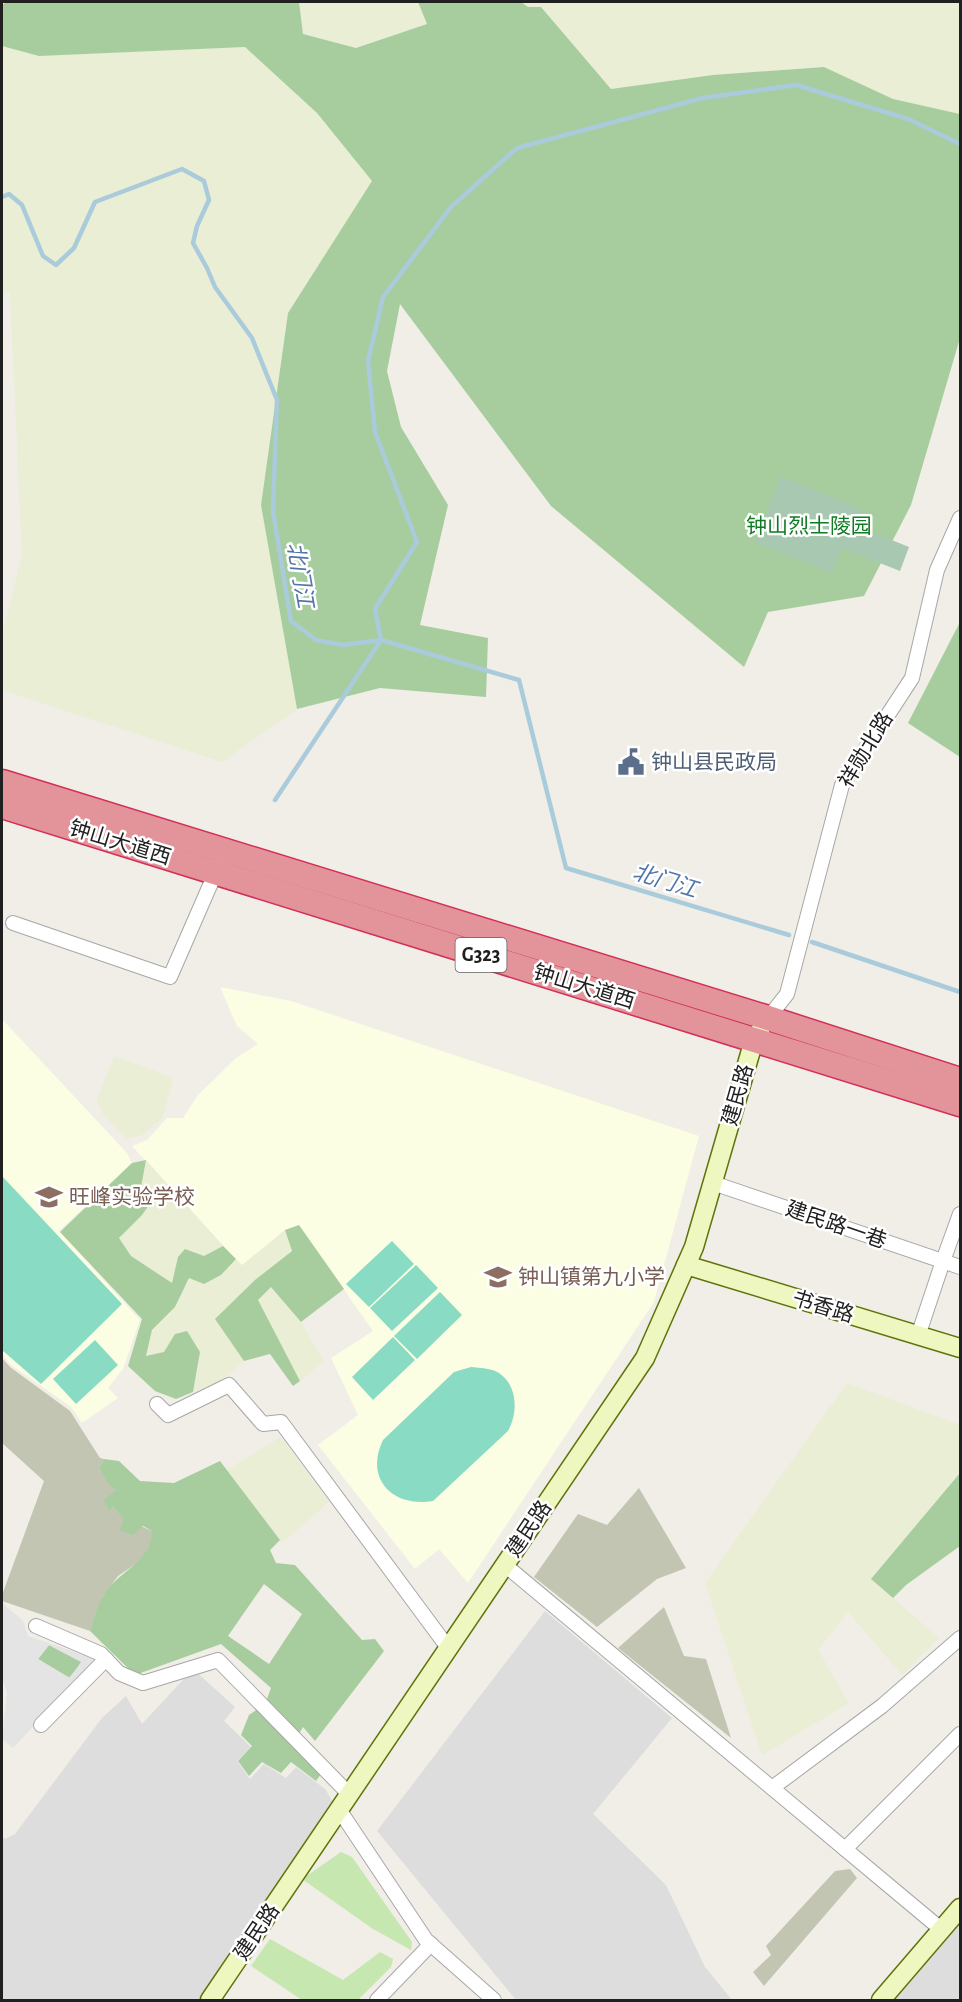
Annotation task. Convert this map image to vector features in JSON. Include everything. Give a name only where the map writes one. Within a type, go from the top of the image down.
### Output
[{"type":"highway","name":"钟山大道西","points":[[2,782],[220,862],[754,1040],[960,1104]]},
{"type":"highway","name":"钟山大道西","points":[[2,806],[220,862],[768,1018],[960,1080]]},
{"type":"street","name":"祥勋北路","points":[[768,1018],[787,994],[842,785],[912,678],[937,570],[960,518]]},
{"type":"street","points":[[13,923],[170,977],[220,862]]},
{"type":"street","name":"建民路","points":[[210,2001],[645,1358],[694,1247],[754,1040],[768,1018]]},
{"type":"street","name":"建民路一巷","points":[[712,1184],[960,1267]]},
{"type":"street","points":[[918,1336],[960,1214]]},
{"type":"street","name":"书香路","points":[[686,1265],[960,1348]]},
{"type":"street","points":[[157,1404],[168,1415],[229,1385],[263,1424],[281,1422],[449,1649]]},
{"type":"street","points":[[505,1565],[942,1930]]},
{"type":"street","points":[[36,1626],[101,1654],[119,1673],[143,1683],[218,1660],[350,1795]]},
{"type":"street","points":[[772,1788],[882,1706],[960,1638]]},
{"type":"street","points":[[41,1725],[106,1659]]},
{"type":"street","points":[[845,1849],[960,1734]]},
{"type":"street","points":[[339,1811],[426,1940],[494,2001]]},
{"type":"street","points":[[881,2001],[960,1908]]},
{"type":"street","points":[[377,2001],[431,1944]]},
{"type":"shaded area","points":[[299,2],[418,2],[427,24],[356,48],[303,34]]},
{"type":"shaded area","points":[[521,2],[960,2],[960,114],[893,99],[824,67],[713,75],[611,89],[541,7],[528,7]]},
{"type":"shaded area","points":[[2,46],[39,56],[245,47],[317,113],[372,181],[288,313],[261,505],[297,709],[222,762],[2,690],[2,634],[22,555],[10,292],[2,293]]},
{"type":"shaded area","name":"钟山镇第九小学","points":[[220,987],[291,1001],[699,1136],[654,1302],[468,1583],[439,1549],[415,1569],[318,1445],[358,1415],[331,1358],[373,1331],[299,1226],[285,1230],[242,1266],[132,1146],[147,1140],[167,1118],[183,1118],[198,1095],[236,1058],[258,1044],[237,1026]]},
{"type":"shaded area","name":"旺峰实验学校","points":[[2,1019],[127,1153],[132,1163],[59,1231],[140,1320],[123,1369],[108,1388],[118,1398],[82,1423],[71,1407],[10,1364],[2,1354]]},
{"type":"shaded area","points":[[114,1056],[173,1078],[163,1117],[142,1135],[127,1139],[103,1114],[97,1100]]},
{"type":"shaded area","points":[[146,1160],[223,1246],[204,1256],[178,1257],[172,1283],[131,1256],[119,1238],[124,1232],[141,1187]]},
{"type":"shaded area","points":[[285,1230],[292,1250],[255,1280],[216,1319],[244,1361],[218,1382],[193,1392],[199,1364],[175,1334],[164,1352],[146,1356],[152,1331],[175,1307],[190,1278],[221,1275],[236,1259],[242,1265]]},
{"type":"shaded area","points":[[271,1287],[301,1322],[323,1361],[300,1381],[258,1301]]},
{"type":"shaded area","points":[[2,1358],[10,1367],[70,1411],[100,1458],[104,1459],[99,1467],[116,1490],[109,1510],[113,1507],[125,1519],[152,1531],[152,1540],[143,1559],[118,1576],[103,1596],[90,1631],[2,1601],[2,1595],[44,1481],[2,1443]]},
{"type":"shaded area","points":[[847,1383],[960,1425],[960,1473],[871,1579],[939,1638],[902,1675],[848,1612],[818,1650],[849,1703],[762,1755],[705,1583]]},
{"type":"shaded area","points":[[281,1437],[329,1502],[282,1543],[227,1470]]},
{"type":"shaded area","points":[[639,1488],[686,1568],[657,1579],[597,1627],[534,1577],[578,1514],[607,1525]]},
{"type":"shaded area","points":[[2,1603],[23,1621],[28,1636],[96,1659],[13,1748],[2,1739],[7,1693],[2,1677]],"holes":[[[49,1645],[81,1662],[70,1678],[38,1659]]]},
{"type":"shaded area","points":[[664,1607],[684,1656],[706,1659],[731,1738],[618,1648]]},
{"type":"shaded area","points":[[545,1611],[672,1718],[593,1814],[666,1885],[705,1967],[732,2000],[516,2000],[377,1831]]},
{"type":"shaded area","points":[[193,1669],[235,1707],[224,1721],[251,1747],[237,1761],[250,1779],[264,1764],[286,1778],[296,1767],[325,1789],[336,1807],[199,2000],[2,2000],[2,1837],[5,1839],[15,1834],[102,1718],[126,1696],[142,1724]]},
{"type":"shaded area","points":[[850,1869],[857,1878],[764,1986],[753,1972],[771,1955],[766,1946],[835,1871]]},
{"type":"shaded area","points":[[960,1922],[960,2000],[892,2000]]},
{"type":"green space","points":[[7,2],[299,2],[303,34],[356,48],[427,24],[418,2],[521,2],[528,7],[541,7],[611,89],[713,75],[824,67],[893,99],[960,114],[960,338],[911,505],[864,596],[768,612],[744,667],[551,506],[400,304],[387,371],[401,427],[448,505],[420,625],[488,638],[486,697],[380,688],[297,709],[261,505],[288,313],[372,181],[317,113],[245,47],[39,56],[2,46],[2,5]]},
{"type":"green space","name":"钟山烈士陵园","points":[[781,476],[861,509],[854,525],[909,547],[900,571],[842,548],[832,573],[755,542]]},
{"type":"green space","points":[[960,622],[960,757],[908,723]]},
{"type":"green space","points":[[146,1160],[141,1187],[149,1205],[119,1238],[131,1256],[172,1283],[178,1257],[185,1249],[204,1256],[223,1246],[236,1259],[221,1275],[204,1284],[189,1278],[175,1307],[152,1330],[146,1356],[164,1352],[175,1334],[187,1331],[200,1352],[193,1392],[176,1399],[155,1391],[128,1366],[142,1319],[60,1232],[132,1163]]},
{"type":"green space","points":[[2,1176],[122,1304],[41,1384],[2,1350]]},
{"type":"green space","points":[[299,1225],[344,1289],[301,1322],[271,1287],[258,1300],[300,1381],[293,1386],[270,1354],[244,1361],[215,1319],[255,1280],[292,1251],[285,1230]]},
{"type":"green space","points":[[392,1241],[414,1264],[369,1307],[346,1284]]},
{"type":"green space","points":[[416,1265],[438,1288],[392,1331],[370,1308]]},
{"type":"green space","points":[[440,1292],[462,1315],[417,1359],[394,1336]]},
{"type":"green space","points":[[393,1337],[415,1360],[373,1400],[352,1377]]},
{"type":"green space","points":[[95,1340],[118,1365],[76,1404],[53,1379]]},
{"type":"green space","points":[[471,1367],[496,1371],[510,1385],[515,1408],[508,1431],[433,1501],[406,1500],[395,1495],[386,1488],[377,1467],[378,1454],[383,1440],[454,1372]]},
{"type":"green space","points":[[104,1459],[119,1461],[140,1481],[174,1483],[220,1461],[280,1540],[270,1550],[276,1563],[295,1565],[362,1640],[375,1639],[384,1651],[315,1741],[303,1727],[292,1746],[321,1774],[316,1781],[291,1762],[281,1773],[262,1762],[249,1776],[238,1761],[252,1746],[241,1735],[249,1715],[265,1704],[271,1688],[221,1644],[135,1675],[90,1631],[103,1596],[109,1587],[140,1559],[150,1542],[152,1531],[143,1526],[133,1535],[120,1530],[124,1519],[113,1507],[109,1511],[104,1500],[116,1490],[109,1484],[99,1467]],"holes":[[[264,1584],[302,1614],[269,1664],[228,1636]]]},
{"type":"green space","points":[[960,1473],[960,1546],[906,1585],[893,1598],[871,1579]]},
{"type":"green space","points":[[49,1645],[82,1662],[69,1678],[38,1659]]},
{"type":"green space","points":[[341,1852],[352,1857],[412,1942],[411,1950],[373,1929],[302,1879]]},
{"type":"green space","points":[[270,1939],[343,1980],[380,1952],[393,1959],[391,1967],[358,2000],[302,2000],[251,1966]]},
{"type":"waterway","points":[[275,800],[381,640],[375,609],[417,542],[375,432],[368,361],[383,297],[451,207],[517,148],[703,98],[796,85],[908,119],[960,144]]},
{"type":"waterway","name":"北门江","points":[[2,197],[9,194],[22,205],[43,256],[56,265],[74,248],[95,202],[182,169],[204,181],[209,200],[197,226],[193,243],[215,287],[252,338],[277,400],[273,511],[291,621],[316,640],[343,645],[381,640],[519,680],[566,868],[789,935]]},
{"type":"waterway","name":"北门江","points":[[812,942],[960,992]]},
{"type":"place","name":"钟山县民政局","points":[[631,762]]},
{"type":"place","name":"旺峰实验学校","points":[[49,1197]]},
{"type":"place","name":"钟山镇第九小学","points":[[498,1277]]}]
